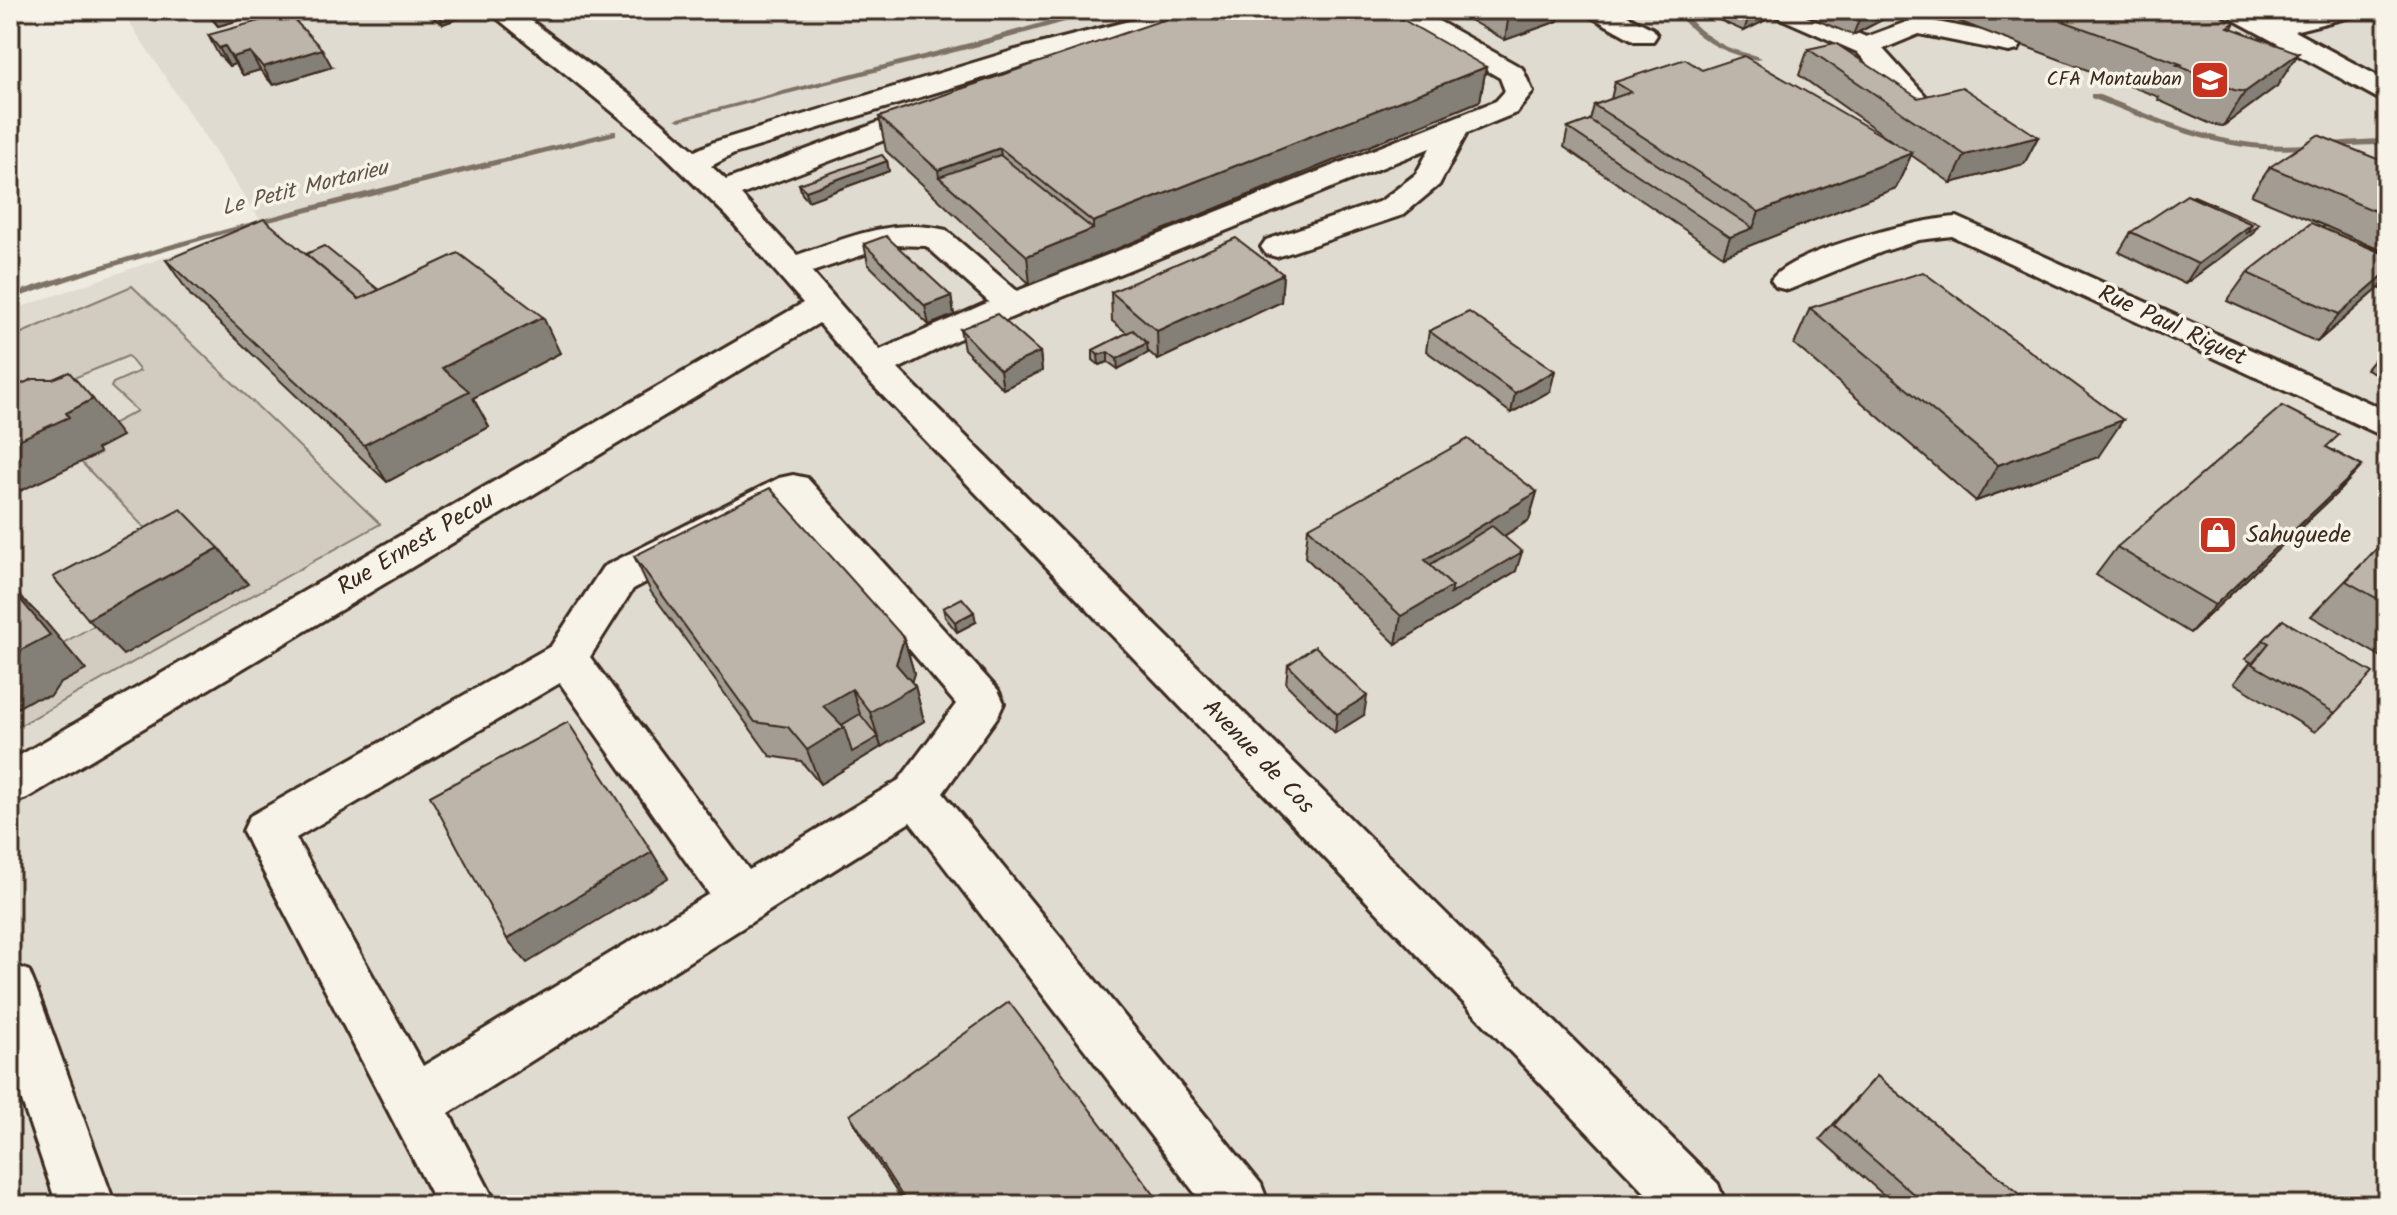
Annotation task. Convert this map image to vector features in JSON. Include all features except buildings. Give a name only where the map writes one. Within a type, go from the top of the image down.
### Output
[{"type":"street","name":"Avenue de Cos","points":[[500,10],[619,99],[692,164],[791,268],[875,366],[1697,1205]]},
{"type":"street","points":[[692,164],[724,148],[1022,57],[1202,10]]},
{"type":"street","points":[[875,366],[944,332],[1506,107],[1519,92],[1512,74],[1400,10]]},
{"type":"street","points":[[1597,10],[1644,35]]},
{"type":"street","points":[[1782,10],[1866,46],[1918,103]]},
{"type":"street","points":[[2234,10],[2387,92]]},
{"type":"street","points":[[2271,29],[2349,10]]},
{"type":"street","points":[[1866,46],[1917,26],[2009,44]]},
{"type":"street","points":[[2351,72],[2387,62]]},
{"type":"street","points":[[719,193],[964,100]]},
{"type":"street","points":[[1277,247],[1392,208],[1428,179],[1456,127]]},
{"type":"street","points":[[1367,163],[1428,179]]},
{"type":"street","points":[[1288,195],[1366,218]]},
{"type":"street","name":"Rue Paul Riquet","points":[[1788,280],[1878,244],[1937,226],[1957,226],[2387,426]]},
{"type":"street","points":[[791,268],[889,235],[935,237],[1013,305]]},
{"type":"street","name":"Rue Ernest Pecou","points":[[10,784],[823,306]]},
{"type":"street","points":[[414,1103],[916,794],[982,703],[793,488],[618,578],[566,658],[267,831],[468,1205]]},
{"type":"street","points":[[566,658],[743,901]]},
{"type":"street","points":[[916,794],[1240,1205]]},
{"type":"street","points":[[10,988],[86,1205]]},
{"type":"shaded area","points":[[121,10],[2387,10],[2387,1205],[10,1205],[10,311],[262,223]]},
{"type":"shaded area","points":[[132,286],[380,524],[10,731],[10,712],[33,699],[51,696],[59,684],[85,670],[63,643],[97,624],[165,549],[81,462],[99,453],[97,449],[122,436],[112,424],[137,411],[111,387],[113,383],[140,371],[128,356],[10,404],[10,338]]},
{"type":"waterway","name":"Le Petit Mortarieu","points":[[679,119],[984,42],[1069,18],[1084,10]]},
{"type":"waterway","name":"Le Petit Mortarieu","points":[[1678,10],[1712,42],[1757,58]]},
{"type":"waterway","name":"Le Petit Mortarieu","points":[[2094,96],[2188,131],[2246,145],[2281,147],[2387,142]]},
{"type":"waterway","name":"Le Petit Mortarieu","points":[[10,297],[234,228],[613,133]]},
{"type":"place","name":"CFA Montauban","points":[[2210,80]]},
{"type":"place","name":"Sahuguede","points":[[2218,535]]}]
